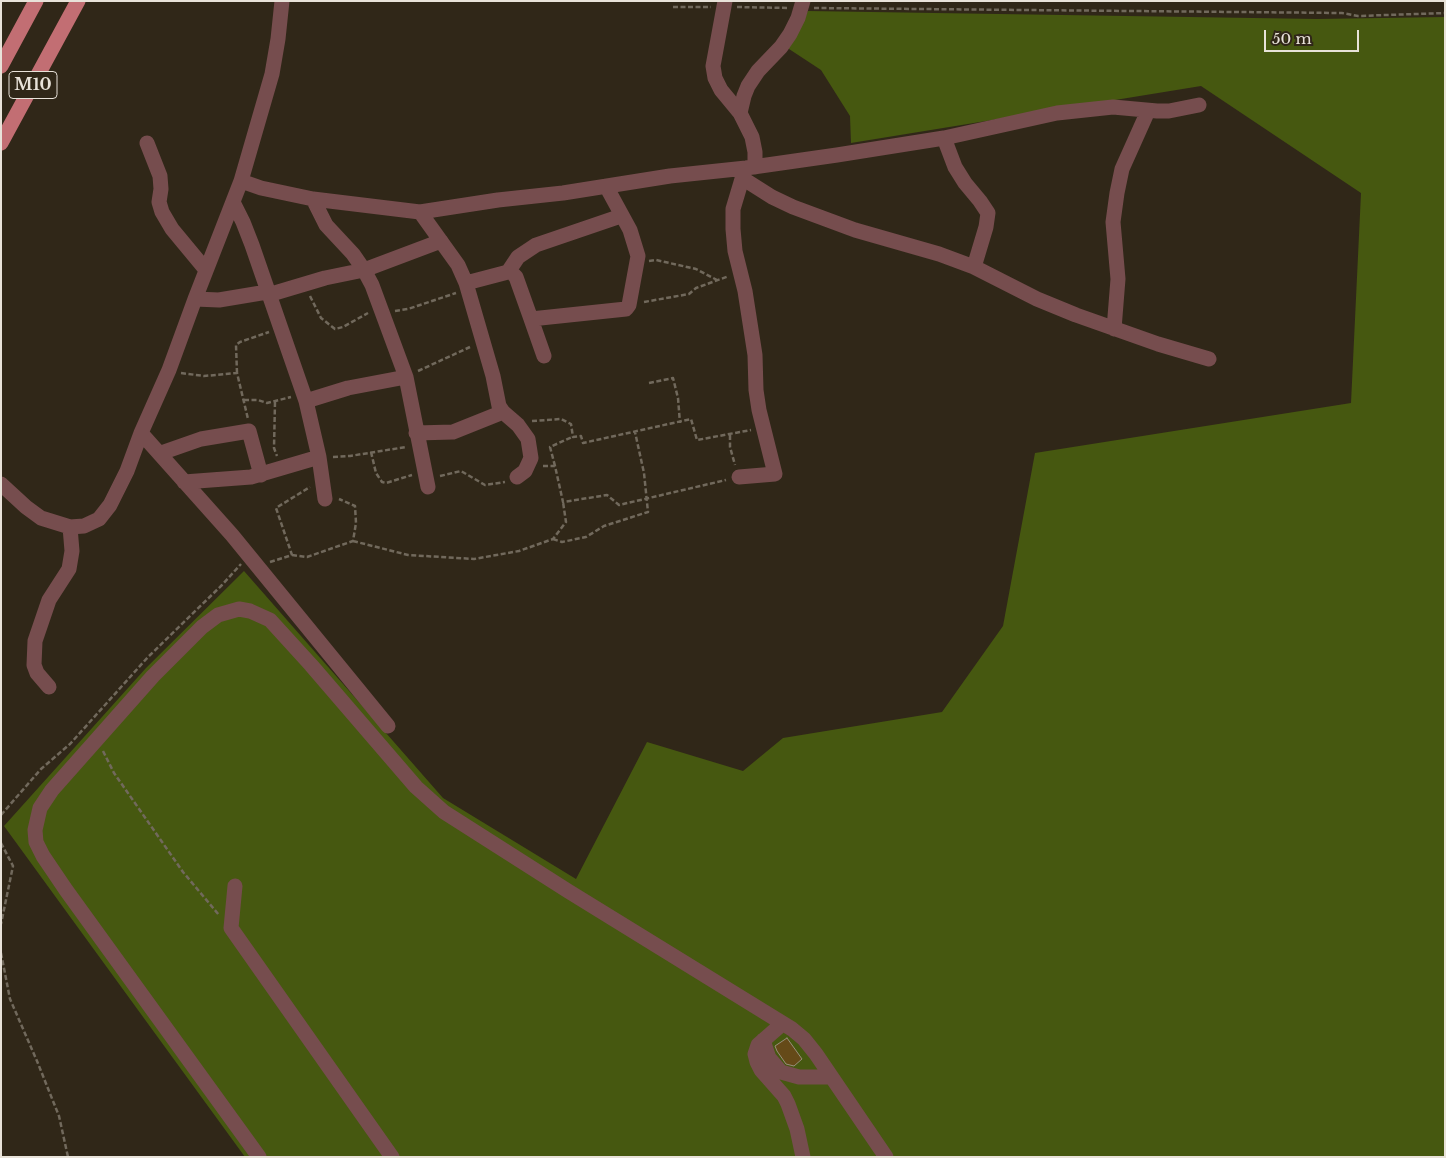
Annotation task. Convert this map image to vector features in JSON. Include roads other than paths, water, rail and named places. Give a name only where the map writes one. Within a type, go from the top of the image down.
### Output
[{"type":"main road","name":"M10","points":[[1,66],[36,1]]},
{"type":"main road","name":"M10","points":[[1,142],[78,1]]},
{"type":"street","points":[[1,484],[41,518],[70,527],[84,526],[98,519],[110,505],[127,471],[141,433],[169,370],[194,299],[233,202],[272,74],[282,1]]},
{"type":"street","points":[[725,4],[713,66],[715,78],[721,90],[740,113],[752,137],[755,152],[733,210],[734,244],[741,272],[755,355],[757,396],[775,474],[739,477]]},
{"type":"street","points":[[740,113],[748,86],[758,71],[781,47],[790,34],[802,5]]},
{"type":"street","points":[[240,181],[261,188],[313,199],[420,212],[563,194],[670,176],[748,171],[944,138],[1057,113],[1113,106],[1170,111],[1199,104]]},
{"type":"street","points":[[1114,329],[1118,279],[1113,222],[1117,193],[1122,169],[1148,110]]},
{"type":"street","points":[[944,138],[954,167],[988,213],[986,227],[974,267]]},
{"type":"street","points":[[147,143],[160,176],[159,202],[162,212],[172,229],[206,270]]},
{"type":"street","points":[[748,171],[772,197],[793,206],[855,230],[939,254],[974,267],[1037,299],[1114,329],[1208,359]]},
{"type":"street","points":[[531,319],[626,309],[629,305],[638,262],[636,245],[606,186]]},
{"type":"street","points":[[313,199],[326,225],[353,254],[364,270],[382,310],[406,377],[428,487]]},
{"type":"street","points":[[233,202],[252,245],[304,398],[319,457],[325,499]]},
{"type":"street","points":[[420,212],[458,265],[466,283],[484,343],[497,399],[503,412],[518,425],[531,447],[532,458],[525,471],[516,477]]},
{"type":"street","points":[[466,283],[508,272],[518,257],[536,245],[621,216]]},
{"type":"street","points":[[194,299],[219,300],[268,293],[364,270],[441,241]]},
{"type":"street","points":[[508,272],[516,277],[544,356]]},
{"type":"street","points":[[304,398],[406,377]]},
{"type":"street","points":[[418,439],[453,432],[503,412]]},
{"type":"street","points":[[161,453],[201,439],[249,431],[261,475]]},
{"type":"street","points":[[141,433],[161,453],[253,561],[388,726]]},
{"type":"street","points":[[184,482],[223,480],[261,475],[319,457]]},
{"type":"street","points":[[49,687],[37,673],[34,665],[35,641],[50,600],[69,569],[72,551],[70,527]]},
{"type":"street","points":[[259,1157],[71,898],[43,856],[36,842],[35,830],[40,808],[52,790],[96,738],[153,676],[202,627],[218,615],[240,609],[263,615],[270,620],[416,787],[444,812],[782,1024],[804,1040],[886,1157]]},
{"type":"street","points":[[235,886],[231,928],[392,1157]]},
{"type":"street","points":[[782,1024],[763,1040],[756,1050],[757,1062],[788,1104],[797,1129],[803,1157]]},
{"type":"street","points":[[763,1040],[769,1058],[781,1072],[799,1077],[831,1077]]}]
